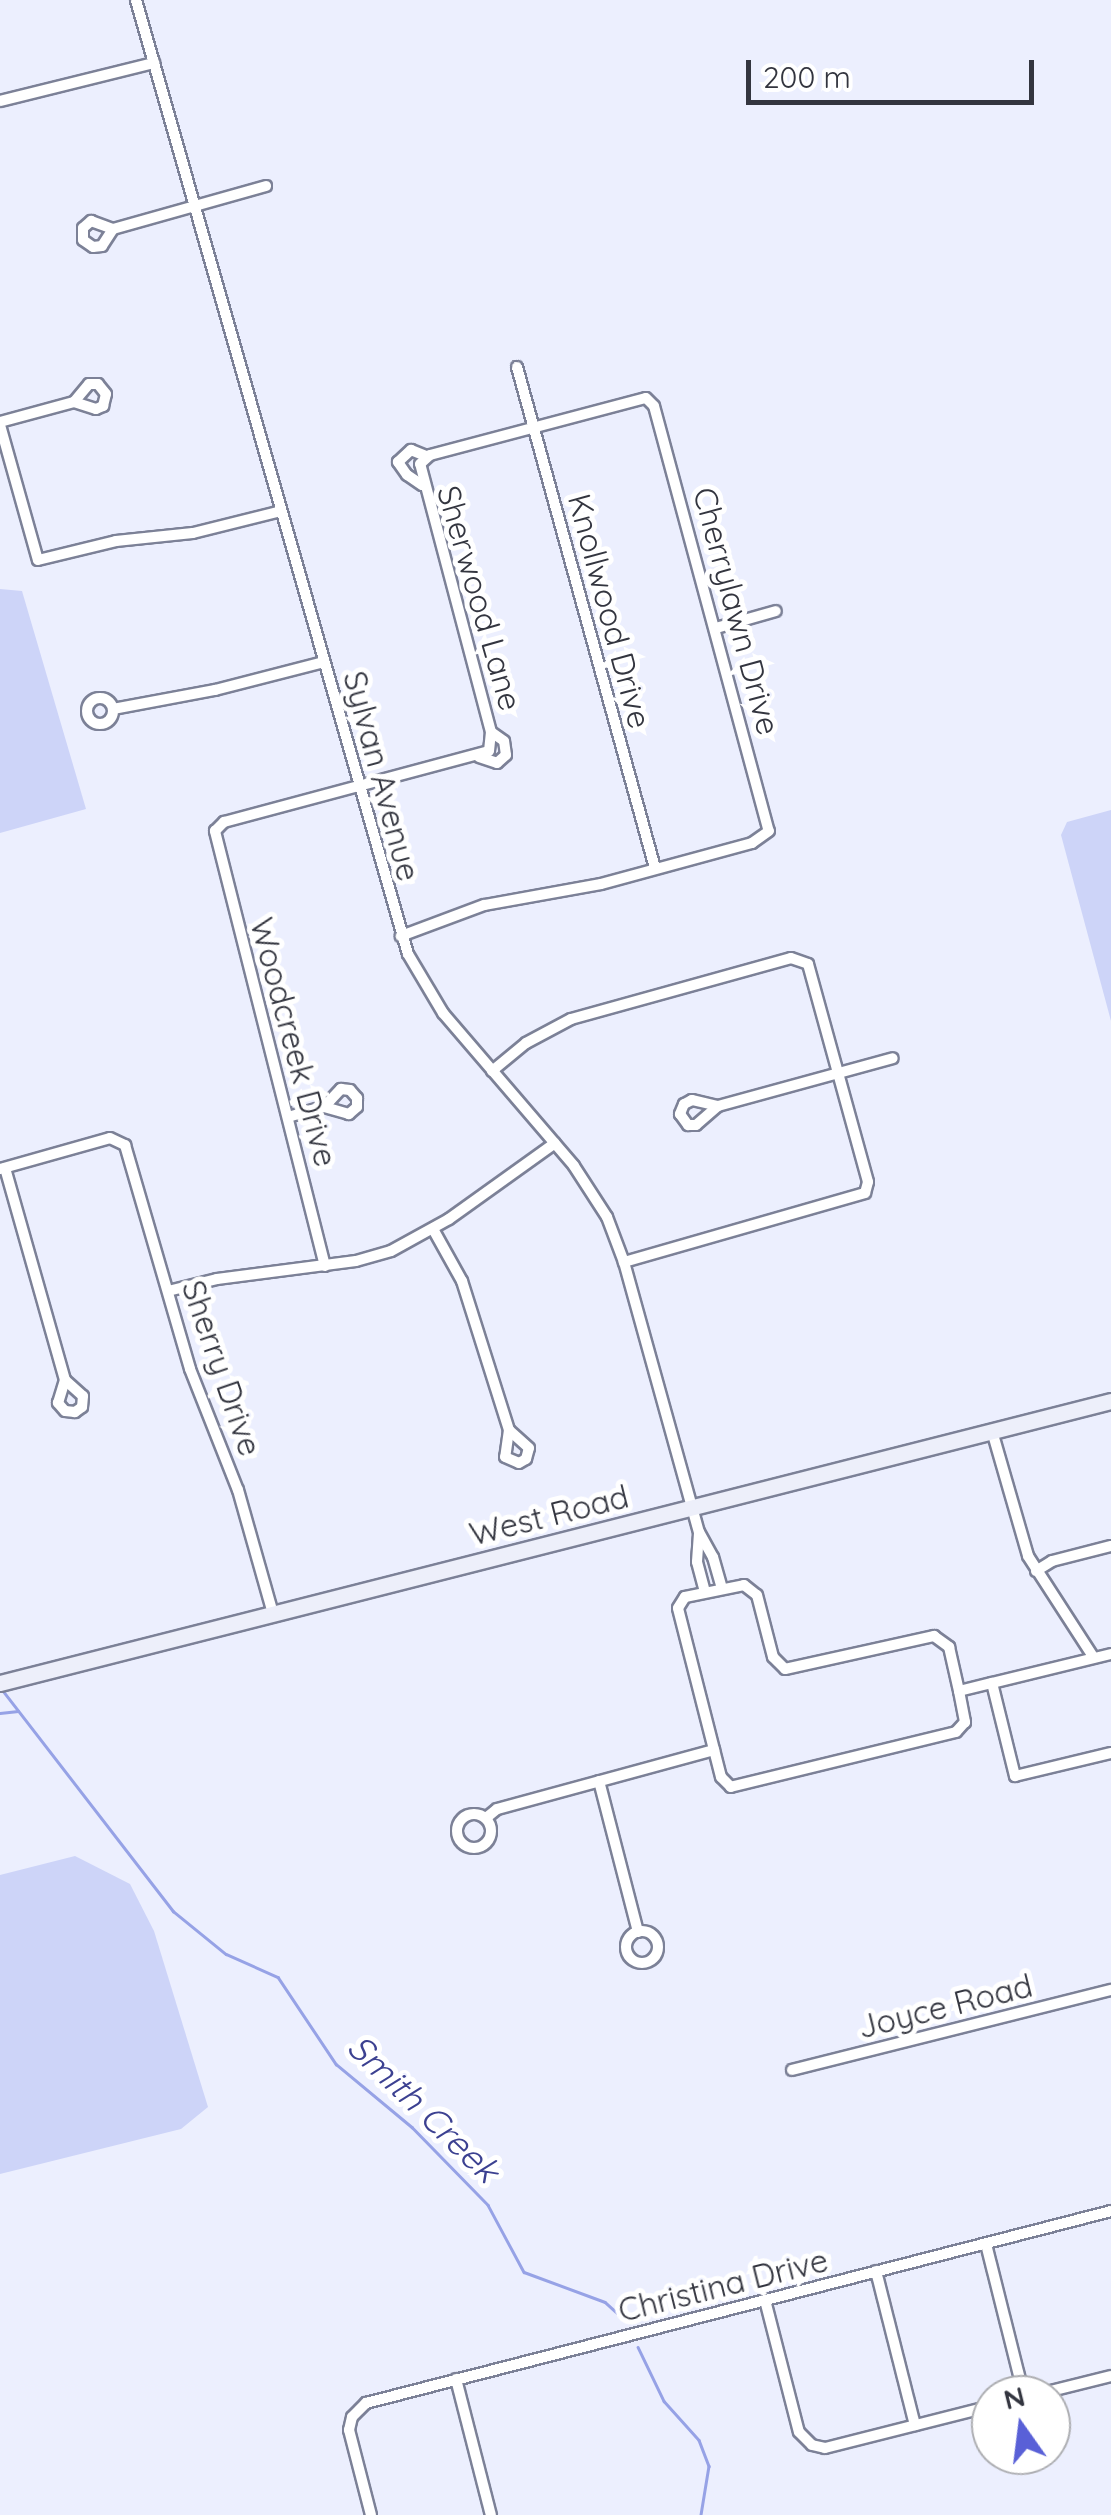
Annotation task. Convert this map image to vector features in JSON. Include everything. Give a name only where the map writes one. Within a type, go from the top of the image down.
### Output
[{"type":"street","name":"Sylvan Avenue","points":[[136,0],[401,936],[429,994],[598,1200],[624,1262],[699,1532]]},
{"type":"street","points":[[0,101],[154,64]]},
{"type":"street","points":[[113,229],[266,186]]},
{"type":"street","name":"Knollwood Drive","points":[[517,367],[656,868]]},
{"type":"street","name":"Cherrylawn Drive","points":[[534,426],[627,400],[649,400],[654,406],[770,823],[766,836],[656,868]]},
{"type":"street","points":[[74,402],[0,424],[38,560],[116,541],[200,532],[281,511]]},
{"type":"street","points":[[422,485],[407,476],[398,462],[411,450],[424,459],[534,426]]},
{"type":"street","name":"Sherwood Lane","points":[[424,459],[422,485],[491,732],[491,748],[479,757]]},
{"type":"street","points":[[716,628],[776,611]]},
{"type":"street","points":[[114,709],[215,690],[324,662]]},
{"type":"street","points":[[360,788],[479,757],[497,763],[506,754],[504,740],[491,732]]},
{"type":"street","name":"Woodcreek Drive","points":[[325,1266],[215,831],[224,822],[360,788]]},
{"type":"street","points":[[401,936],[484,905],[656,868]]},
{"type":"street","points":[[492,1072],[526,1042],[565,1022],[785,960],[804,960],[811,969],[866,1190],[860,1197],[624,1262]]},
{"type":"street","points":[[718,1106],[892,1058]]},
{"type":"street","points":[[288,1117],[324,1107]]},
{"type":"street","name":"Sherry Drive","points":[[3,1168],[110,1138],[122,1141],[193,1379],[241,1498],[273,1614]]},
{"type":"street","points":[[168,1291],[217,1279],[325,1266],[392,1251],[433,1229],[554,1143]]},
{"type":"street","points":[[3,1168],[65,1380]]},
{"type":"street","points":[[433,1229],[462,1281],[510,1430]]},
{"type":"street","name":"West Road","points":[[0,1683],[1111,1401]]},
{"type":"street","points":[[992,1431],[1023,1545],[1094,1658]]},
{"type":"street","points":[[699,1532],[713,1557],[722,1588]]},
{"type":"street","points":[[699,1532],[698,1562],[705,1592]]},
{"type":"street","points":[[1036,1571],[1052,1561],[1111,1546]]},
{"type":"street","points":[[738,1584],[754,1590],[773,1657],[784,1669],[934,1636],[947,1644],[965,1722],[956,1732],[740,1787],[724,1782],[678,1614],[685,1597],[705,1592],[738,1584]]},
{"type":"street","points":[[960,1691],[1111,1654]]},
{"type":"street","points":[[992,1684],[1015,1776],[1111,1753]]},
{"type":"street","points":[[486,1818],[497,1809],[714,1750]]},
{"type":"street","points":[[599,1780],[638,1932]]},
{"type":"street","name":"Joyce Road","points":[[792,2070],[1111,1990]]},
{"type":"street","name":"Christina Drive","points":[[372,2515],[350,2436],[352,2416],[366,2404],[1111,2210]]},
{"type":"street","points":[[986,2244],[1019,2375]]},
{"type":"street","points":[[876,2272],[915,2424]]},
{"type":"street","points":[[764,2300],[799,2432],[812,2445],[825,2448],[971,2411]]},
{"type":"street","points":[[1071,2386],[1111,2376]]},
{"type":"street","points":[[456,2380],[491,2515]]},
{"type":"shaded area","points":[[0,589],[22,591],[86,809],[0,833]]},
{"type":"shaded area","points":[[1111,810],[1111,1021],[1061,835],[1067,822]]},
{"type":"shaded area","points":[[75,1856],[130,1884],[154,1931],[208,2107],[181,2129],[0,2174],[0,1875]]},
{"type":"waterway","name":"Smith Creek","points":[[4,1692],[173,1911],[226,1954],[278,1977],[336,2064],[412,2127],[488,2205],[524,2272],[605,2302],[623,2318]]},
{"type":"waterway","points":[[0,1713],[18,1711]]},
{"type":"waterway","name":"Smith Creek","points":[[638,2347],[664,2401],[699,2440],[709,2466],[701,2515]]}]
